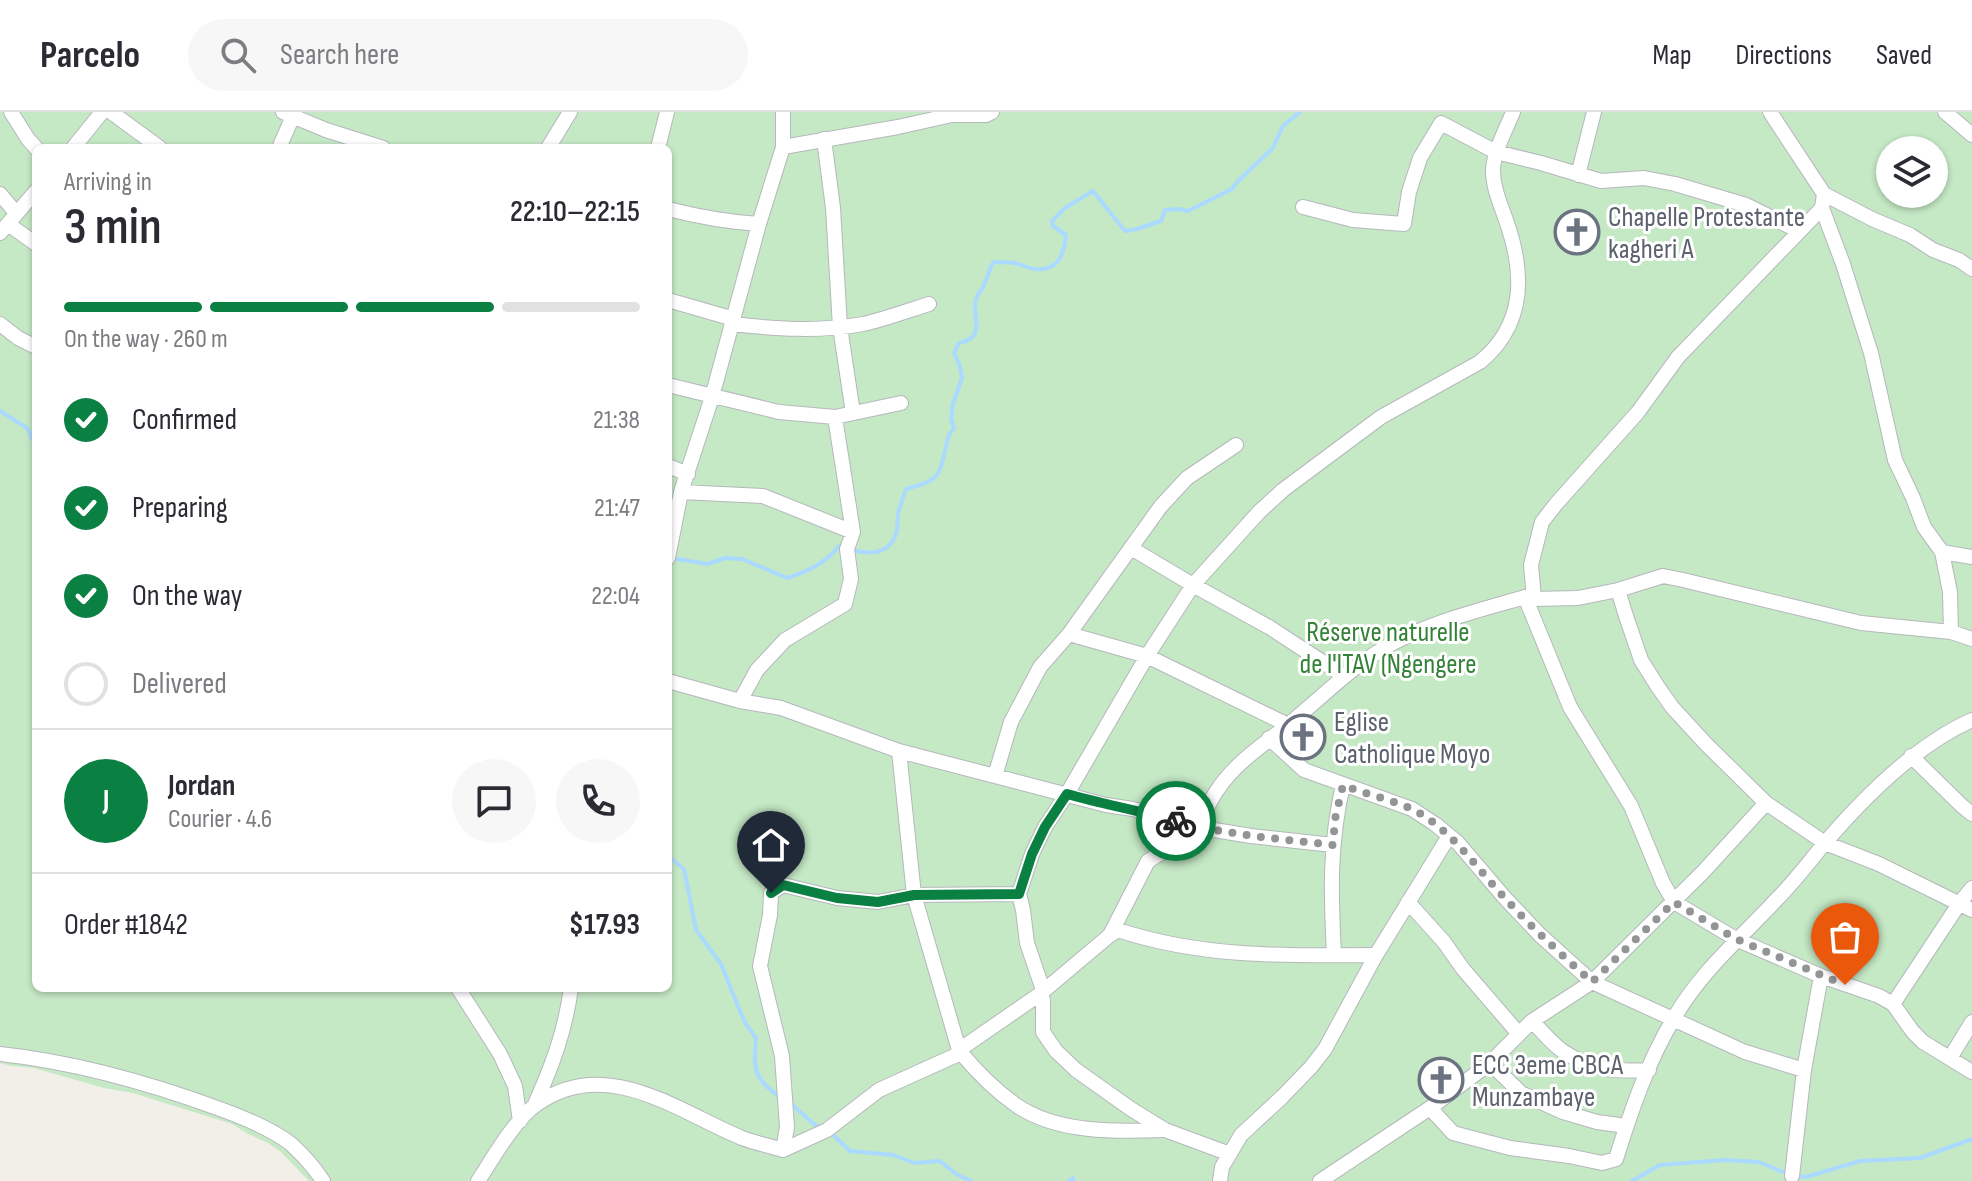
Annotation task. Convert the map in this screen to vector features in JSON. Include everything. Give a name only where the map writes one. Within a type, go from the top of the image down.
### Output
[{"type":"street","points":[[11,112],[32,144]]},
{"type":"street","points":[[76,144],[102,112]]},
{"type":"street","points":[[111,112],[155,144]]},
{"type":"street","points":[[550,144],[570,112]]},
{"type":"street","points":[[659,144],[667,112]]},
{"type":"street","points":[[672,538],[681,492],[712,397],[783,147],[783,112]]},
{"type":"street","points":[[783,147],[952,115],[986,115],[992,112]]},
{"type":"street","points":[[1230,1154],[1165,1130],[1076,1070],[1056,1051],[1043,1032],[1042,992],[1027,943],[1019,894],[1045,827],[1193,585],[1283,490],[1381,417],[1480,362],[1506,334],[1519,299],[1519,272],[1494,186],[1493,168],[1496,152],[1513,112]]},
{"type":"street","points":[[1578,175],[1594,112]]},
{"type":"street","points":[[1770,112],[1823,201],[1871,353],[1895,460],[1924,527],[1942,552],[1950,592],[1951,632]]},
{"type":"street","points":[[1945,112],[1972,135]]},
{"type":"street","points":[[280,144],[288,114],[370,144]]},
{"type":"street","points":[[1303,207],[1353,220],[1404,224],[1409,192],[1420,158],[1441,123],[1496,152],[1601,181],[1644,178],[1675,184],[1746,205],[1799,231]]},
{"type":"street","points":[[824,139],[833,208],[840,327],[853,413]]},
{"type":"street","points":[[0,194],[8,224],[32,241]]},
{"type":"street","points":[[8,224],[32,196]]},
{"type":"street","points":[[1823,201],[1778,254],[1678,357],[1638,412],[1542,522],[1531,565],[1530,598],[1570,707],[1631,806],[1674,902],[1736,939],[1893,1004],[1923,1042],[1972,1072]]},
{"type":"street","points":[[1823,201],[1910,235],[1972,269]]},
{"type":"street","points":[[672,210],[725,222],[759,224]]},
{"type":"street","points":[[672,301],[733,321],[792,330],[865,323],[929,304]]},
{"type":"street","points":[[0,324],[32,345]]},
{"type":"street","points":[[672,386],[779,412],[835,417],[901,403]]},
{"type":"street","points":[[740,701],[757,670],[785,640],[845,604],[851,579],[847,549],[853,532],[835,417]]},
{"type":"street","points":[[995,776],[1011,722],[1040,667],[1069,634],[1161,506],[1187,478],[1236,445]]},
{"type":"street","points":[[672,468],[688,474]]},
{"type":"street","points":[[681,492],[763,496],[853,532]]},
{"type":"street","points":[[1131,548],[1269,627],[1344,676]]},
{"type":"street","points":[[1942,552],[1972,557]]},
{"type":"street","points":[[1110,935],[1148,861],[1200,827],[1216,790],[1238,765],[1344,676],[1382,649],[1465,614],[1530,598],[1578,598],[1663,576],[1861,623],[1951,632],[1972,639]]},
{"type":"street","points":[[1618,590],[1641,660],[1658,687],[1706,744],[1766,803],[1825,843],[1879,864],[1966,907]]},
{"type":"street","points":[[1069,634],[1147,656],[1288,725]]},
{"type":"street","points":[[672,682],[740,701],[781,708],[899,751],[1106,805],[1251,836],[1333,845]]},
{"type":"street","points":[[1430,1108],[1453,1133],[1510,1148],[1602,1163],[1616,1159],[1649,1070],[1672,1020],[1687,997],[1857,808],[1911,756],[1953,728],[1972,720]]},
{"type":"street","points":[[1269,738],[1304,770],[1412,809],[1449,836],[1540,935],[1592,982],[1745,1052],[1804,1070]]},
{"type":"street","points":[[899,751],[914,895],[960,1051],[977,1072],[1018,1106],[1050,1121],[1118,1132],[1165,1130]]},
{"type":"street","points":[[1911,756],[1972,814]]},
{"type":"street","points":[[1334,955],[1331,878],[1335,819],[1343,785]]},
{"type":"street","points":[[1320,1181],[1430,1108],[1490,1063],[1532,1021],[1592,982],[1674,902],[1766,803]]},
{"type":"street","points":[[1220,1181],[1222,1167],[1241,1135],[1282,1097],[1325,1049],[1376,955],[1449,836]]},
{"type":"street","points":[[783,1150],[787,1127],[782,1056],[760,966],[771,893],[783,885],[837,898],[878,902],[914,895],[1019,894]]},
{"type":"street","points":[[1893,1004],[1966,907],[1972,888]]},
{"type":"street","points":[[1408,902],[1519,1034]]},
{"type":"street","points":[[478,1181],[505,1140],[535,1105],[560,1091],[587,1084],[613,1085],[639,1091],[744,1139],[783,1150],[827,1130],[879,1090],[960,1051],[1042,992],[1118,930],[1144,939],[1225,953],[1376,955]]},
{"type":"street","points":[[1792,1176],[1804,1070],[1821,976]]},
{"type":"street","points":[[461,992],[500,1054],[515,1086],[520,1121]]},
{"type":"street","points":[[535,1105],[554,1063],[567,1018],[570,992]]},
{"type":"street","points":[[1532,1021],[1563,1051],[1584,1061],[1606,1070],[1649,1070]]},
{"type":"street","points":[[1950,1058],[1972,1022]]},
{"type":"street","points":[[0,1054],[93,1070],[186,1096],[246,1119],[289,1143],[314,1167],[336,1181]]},
{"type":"street","points":[[1490,1063],[1521,1093],[1563,1112],[1626,1126]]},
{"type":"street","points":[[314,1167],[323,1181]]},
{"type":"green space","name":"Réserve naturelle de l'ITAV (Ngengere","points":[[0,112],[1972,112],[1972,1181],[309,1181],[281,1152],[232,1124],[133,1093],[34,1068],[0,1063]]},
{"type":"waterway","points":[[672,558],[708,564],[725,558],[742,559],[787,578],[816,566],[839,546],[863,552],[886,548],[896,534],[906,489],[931,480],[939,472],[948,437],[954,428],[951,419],[953,404],[962,378],[954,353],[959,343],[968,340],[976,331],[976,299],[994,262],[1014,263],[1034,269],[1054,265],[1061,256],[1066,235],[1053,226],[1052,221],[1065,208],[1093,191],[1125,231],[1161,221],[1165,210],[1188,211],[1232,189],[1273,148],[1283,126],[1300,112]]},
{"type":"waterway","points":[[0,411],[27,428],[32,438]]},
{"type":"waterway","points":[[672,859],[684,869],[696,930],[721,964],[744,1021],[756,1038],[757,1073],[766,1086],[782,1098]]},
{"type":"waterway","points":[[790,1103],[820,1127]]},
{"type":"waterway","points":[[831,1133],[850,1151],[893,1155],[914,1163],[940,1161],[971,1181]]},
{"type":"waterway","points":[[1796,1176],[1806,1177],[1860,1161],[1920,1158],[1972,1139]]},
{"type":"waterway","points":[[1632,1181],[1660,1165],[1725,1160],[1759,1162],[1788,1174]]},
{"type":"waterway","points":[[1069,1181],[1073,1178],[1074,1181]]},
{"type":"way so far","points":[[1176,821],[1251,836],[1333,845],[1343,785],[1412,809],[1435,824],[1458,843],[1540,935],[1592,982],[1674,902],[1736,939],[1845,985]]},
{"type":"place","name":"Chapelle Protestante kagheri A","points":[[1577,232]]},
{"type":"place","name":"Eglise Catholique Moyo","points":[[1303,737]]},
{"type":"place","name":"ECC 3eme CBCA Munzambaye","points":[[1441,1080]]},
{"type":"route","points":[[771,893],[783,885],[837,898],[878,902],[914,895],[1019,894],[1032,854],[1067,794],[1176,821]]}]
